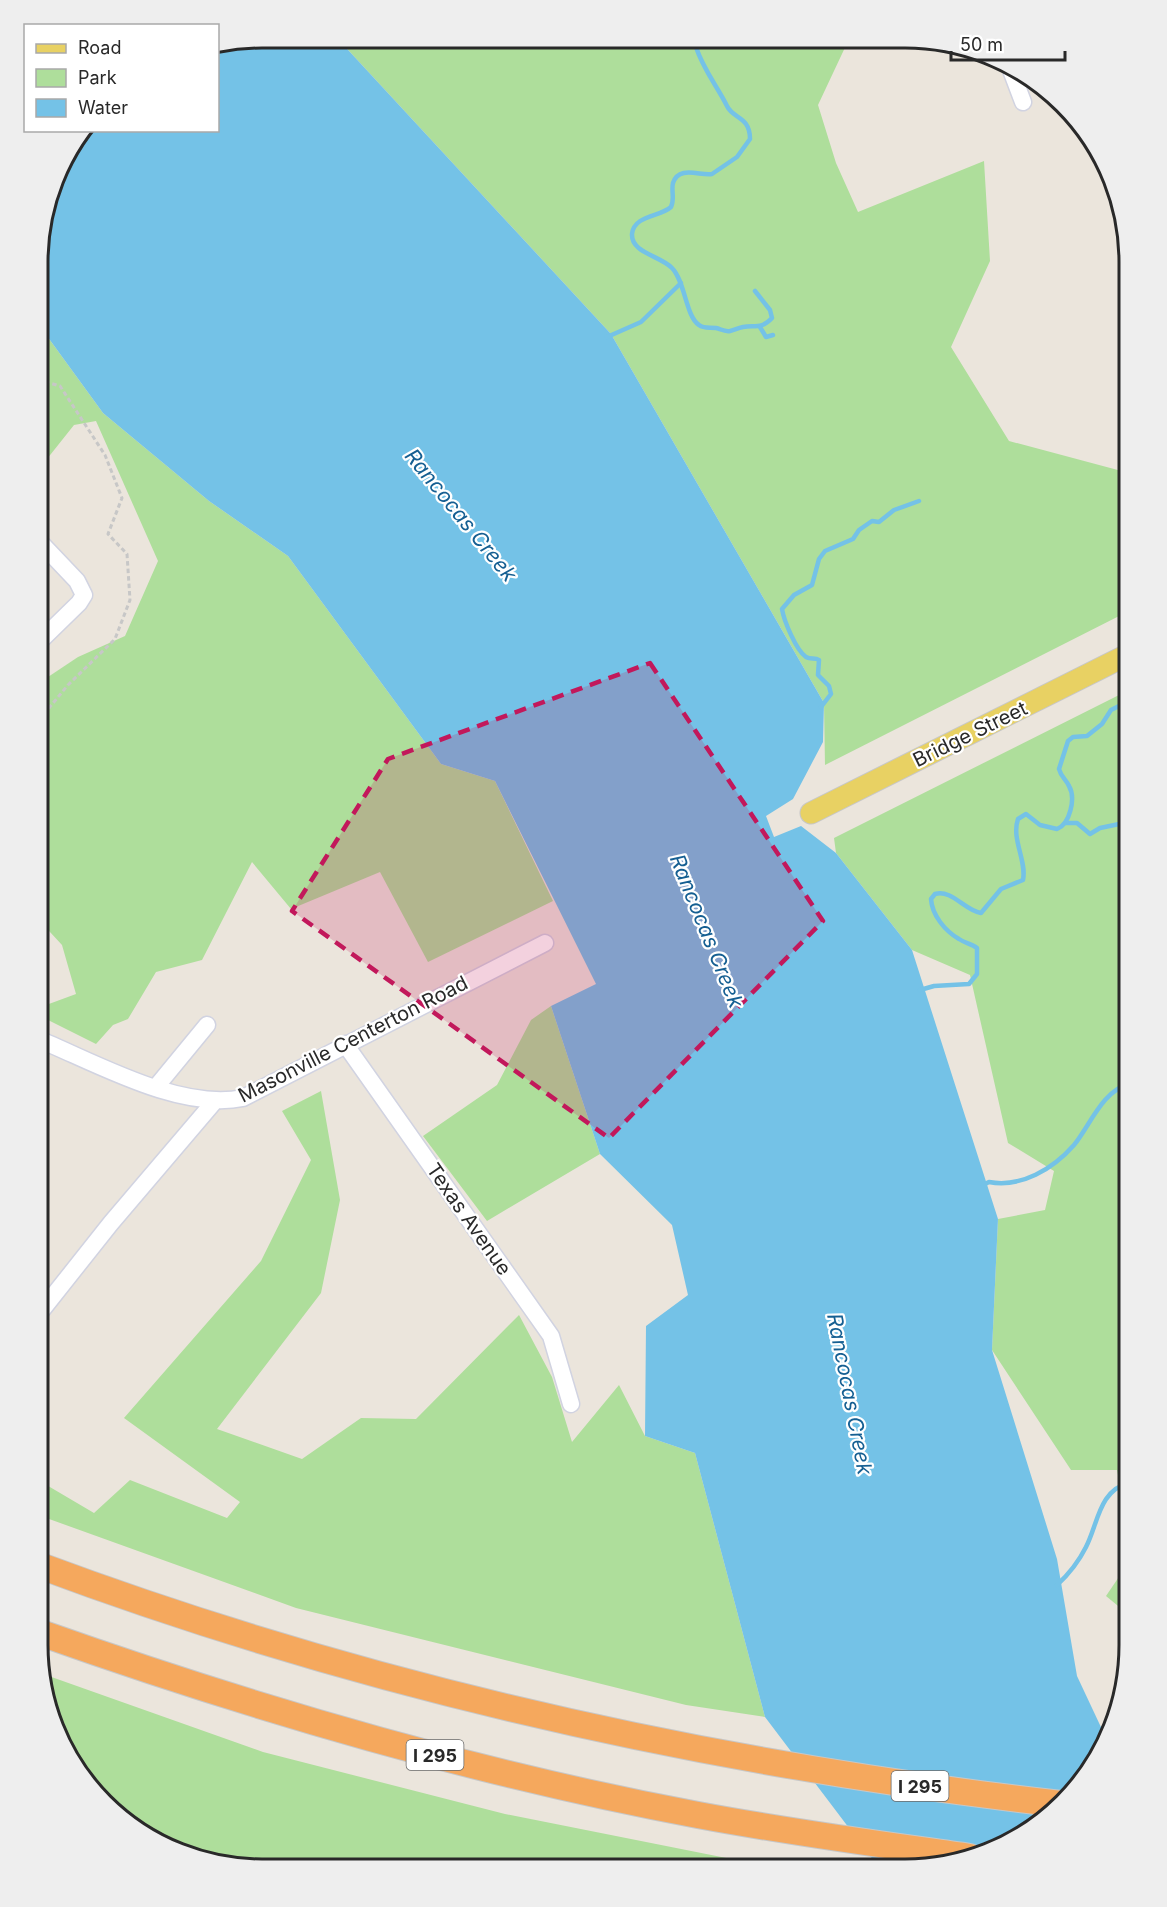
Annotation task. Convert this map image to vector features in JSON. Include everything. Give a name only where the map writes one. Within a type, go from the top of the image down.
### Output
[{"type":"highway","name":"I 295","points":[[48,1568],[228,1631],[411,1684],[595,1728],[779,1765],[1049,1803]]},
{"type":"highway","name":"I 295","points":[[48,1635],[243,1703],[456,1761],[697,1815],[842,1840],[950,1854]]},
{"type":"main road","name":"Bridge Street","points":[[810,813],[1119,659]]},
{"type":"street","points":[[1014,78],[1023,102]]},
{"type":"street","points":[[48,550],[77,581],[84,595],[80,603],[48,633]]},
{"type":"street","name":"Masonville Centerton Road","points":[[48,1302],[111,1223],[214,1102],[243,1098],[545,943]]},
{"type":"street","points":[[156,1087],[207,1024]]},
{"type":"street","points":[[48,1043],[121,1075],[214,1102]]},
{"type":"street","name":"Texas Avenue","points":[[345,1044],[552,1336],[571,1404]]},
{"type":"path","points":[[48,383],[60,386],[105,455],[122,498],[108,534],[127,554],[130,600],[115,639],[68,684],[48,709]]},
{"type":"highlighted area","points":[[650,663],[823,921],[609,1138],[292,911],[388,759]]},
{"type":"green space","points":[[346,48],[845,48],[818,105],[836,163],[858,212],[984,161],[990,261],[951,347],[1009,441],[1119,470],[1119,616],[825,765],[824,703],[611,334]]},
{"type":"green space","points":[[48,337],[103,413],[209,501],[288,556],[441,764],[495,781],[553,901],[428,962],[380,872],[291,909],[252,862],[202,960],[156,972],[128,1019],[113,1025],[96,1044],[48,1020],[48,1004],[76,994],[62,945],[48,930],[48,677],[78,657],[125,636],[158,561],[96,421],[74,425],[48,458]]},
{"type":"green space","points":[[1119,695],[1119,1480],[1117,1470],[1071,1470],[992,1350],[998,1219],[1045,1210],[1054,1171],[1008,1143],[970,975],[912,950],[836,853],[834,838]]},
{"type":"green space","points":[[551,1006],[600,1154],[487,1221],[423,1136],[497,1085],[531,1020]]},
{"type":"green space","points":[[321,1091],[340,1200],[321,1293],[217,1429],[302,1459],[361,1418],[416,1419],[519,1315],[552,1377],[572,1442],[619,1385],[645,1436],[695,1453],[765,1717],[686,1705],[296,1608],[48,1519],[48,1486],[94,1513],[130,1480],[227,1518],[240,1502],[124,1418],[261,1261],[311,1160],[282,1111]]},
{"type":"green space","points":[[1119,1577],[1119,1607],[1106,1596]]},
{"type":"green space","points":[[51,1677],[263,1752],[505,1814],[731,1859],[248,1859],[207,1852],[180,1843],[143,1823],[101,1786],[84,1764],[70,1740],[59,1714]]},
{"type":"water","name":"Rancocas Creek","points":[[248,48],[346,48],[611,334],[824,703],[823,742],[793,799],[766,816],[774,837],[801,826],[836,853],[912,950],[998,1219],[992,1350],[1057,1559],[1077,1676],[1102,1729],[1083,1764],[1066,1786],[1024,1823],[987,1843],[960,1852],[919,1859],[872,1859],[765,1717],[695,1453],[645,1436],[646,1326],[688,1295],[672,1225],[600,1154],[551,1006],[596,984],[495,781],[441,764],[288,556],[209,501],[103,413],[48,337],[48,248],[59,193],[70,167],[92,132],[219,132],[220,52]]},
{"type":"waterway","points":[[696,48],[706,70],[730,110],[747,126],[750,139],[737,157],[712,174],[690,172],[680,174],[673,183],[671,207],[637,223],[632,234],[633,240],[641,250],[672,268],[680,281],[691,315],[701,326],[728,331],[765,324],[772,318],[770,310],[755,291]]},
{"type":"waterway","points":[[607,337],[641,322],[681,283]]},
{"type":"waterway","points":[[760,327],[766,337],[773,335]]},
{"type":"waterway","points":[[821,707],[831,694],[829,686],[818,675],[819,660],[806,657],[798,648],[782,609],[794,595],[812,585],[819,559],[825,551],[853,539],[859,530],[872,521],[879,522],[894,510],[919,501]]},
{"type":"waterway","points":[[920,990],[934,986],[969,984],[977,974],[977,948],[959,939],[944,927],[934,911],[931,899],[935,894],[941,893],[981,913],[1001,889],[1023,880],[1023,865],[1016,834],[1018,819],[1026,814],[1040,825],[1057,829],[1062,826],[1072,804],[1071,791],[1059,769],[1068,741],[1073,737],[1087,736],[1102,724],[1111,710],[1119,706]]},
{"type":"waterway","points":[[1065,823],[1077,823],[1090,834],[1100,828],[1119,824]]},
{"type":"waterway","points":[[983,1185],[989,1182],[1013,1182],[1024,1179],[1036,1175],[1056,1162],[1074,1145],[1104,1101],[1119,1089]]},
{"type":"waterway","points":[[1057,1585],[1083,1552],[1105,1500],[1119,1487]]}]
